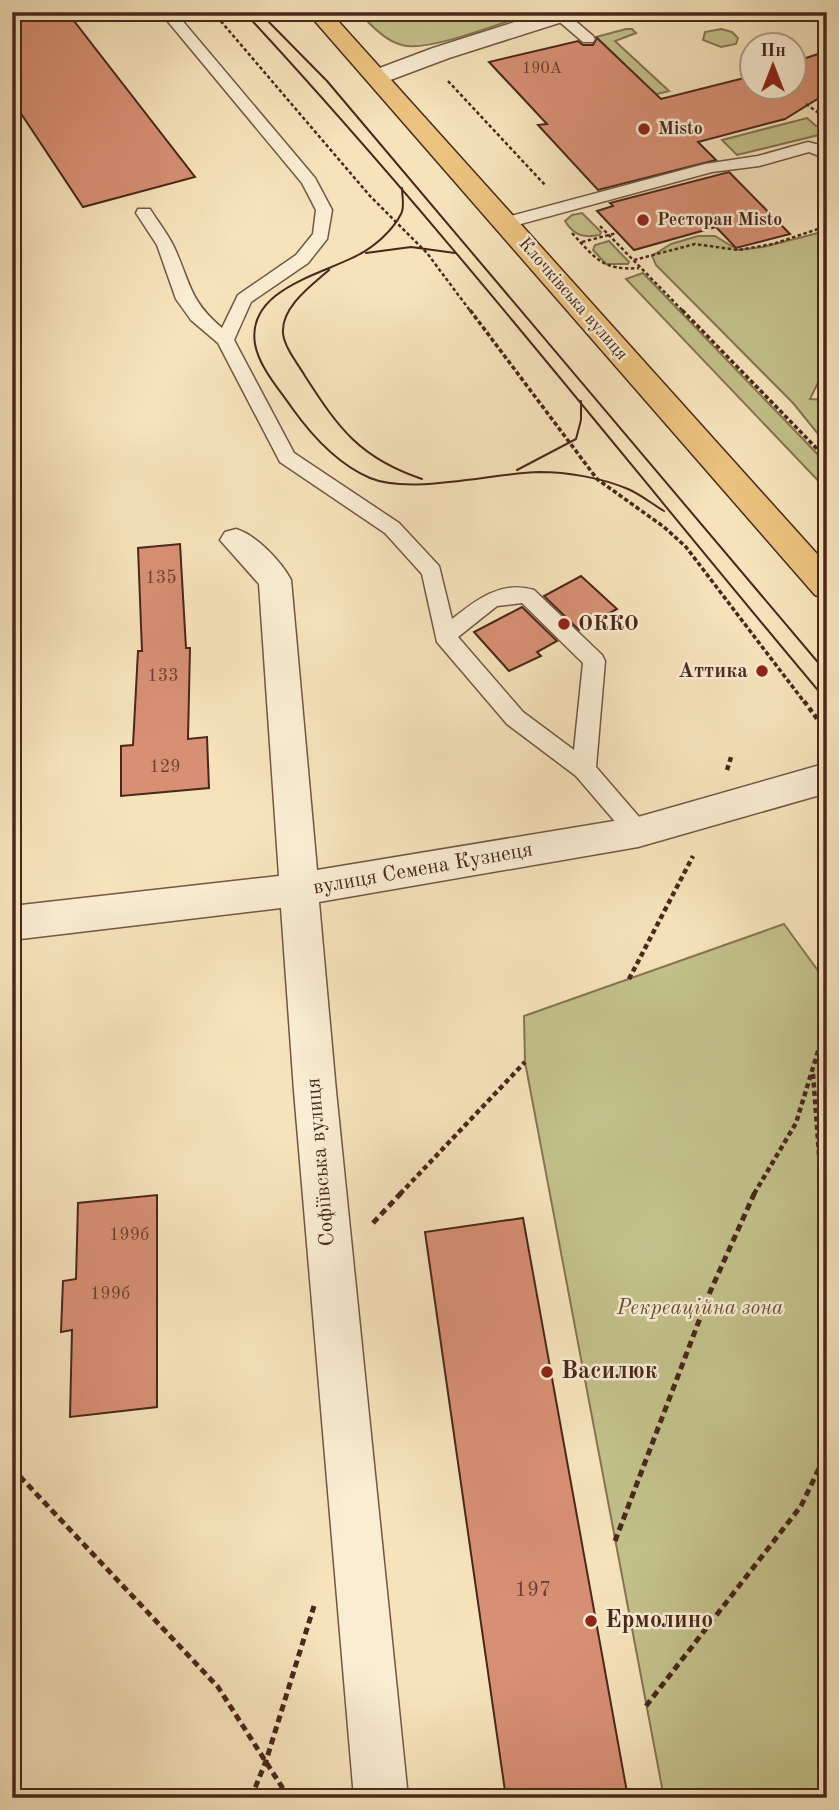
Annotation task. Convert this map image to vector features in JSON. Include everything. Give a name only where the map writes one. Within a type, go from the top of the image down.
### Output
[{"type":"main road","name":"Клочківська вулиця","points":[[318,12],[827,587]]},
{"type":"street","points":[[377,77],[565,14]]},
{"type":"street","name":"Софіївська вулиця","points":[[236,540],[275,580],[297,890],[381,1798]]},
{"type":"street","name":"вулиця Семена Кузнеця","points":[[12,923],[297,890],[638,832],[827,778]]},
{"type":"lane","points":[[167,12],[309,181],[324,210],[321,235],[302,260],[244,299],[225,340]]},
{"type":"lane","points":[[565,14],[588,38]]},
{"type":"lane","points":[[506,223],[711,167],[759,161],[808,147],[817,148],[827,154]]},
{"type":"lane","points":[[144,213],[165,245],[185,299],[197,316],[225,340],[287,457],[392,528],[432,571],[445,636],[515,718],[584,769],[638,832]]},
{"type":"lane","points":[[445,636],[492,599],[527,595],[594,661],[584,769]]},
{"type":"path","points":[[213,12],[370,196],[427,253],[597,479],[664,527],[686,547],[821,724]]},
{"type":"path","points":[[427,59],[566,207],[585,211],[827,459]]},
{"type":"path","points":[[806,104],[827,119]]},
{"type":"path","points":[[585,211],[565,215],[561,221],[604,266],[617,271],[640,267]]},
{"type":"path","points":[[633,260],[695,244],[738,250],[773,244],[827,226]]},
{"type":"path","points":[[581,242],[617,233]]},
{"type":"path","points":[[629,979],[716,810],[732,754]]},
{"type":"path","points":[[615,1541],[710,1292],[755,1192],[796,1123],[827,1022]]},
{"type":"path","points":[[331,1267],[525,1062]]},
{"type":"path","points":[[812,1070],[827,1269]]},
{"type":"path","points":[[646,1706],[801,1506],[827,1452]]},
{"type":"path","points":[[12,1468],[218,1687],[289,1798]]},
{"type":"path","points":[[251,1798],[266,1761],[315,1601]]},
{"type":"green space","points":[[358,12],[535,12],[448,40],[414,46],[390,40]]},
{"type":"green space","points":[[632,29],[636,33],[615,41],[669,91],[634,100],[637,77],[596,37]]},
{"type":"green space","points":[[721,29],[732,32],[738,38],[736,44],[721,47],[703,40],[705,32]]},
{"type":"green space","points":[[807,118],[816,126],[825,124],[827,133],[737,155],[722,140]]},
{"type":"green space","points":[[582,213],[601,232],[600,235],[580,235],[565,221],[572,215]]},
{"type":"green space","points":[[827,224],[827,364],[810,399],[827,400],[827,445],[793,403],[656,265],[652,256],[671,244],[698,236],[715,236],[738,250],[763,247],[818,233]]},
{"type":"green space","points":[[609,241],[628,264],[606,264],[593,250],[595,245]]},
{"type":"green space","points":[[643,273],[827,464],[827,490],[626,279]]},
{"type":"green space","name":"Рекреаційна зона","points":[[784,924],[827,983],[827,1798],[664,1798],[525,1062],[524,1016]]},
{"type":"building","points":[[12,12],[67,12],[195,177],[83,207],[12,100]]},
{"type":"building","points":[[597,38],[661,99],[738,80],[738,102],[808,102],[808,57],[827,51],[827,93],[785,119],[698,142],[716,160],[598,190],[538,125],[547,124],[489,62],[578,41],[583,45],[593,45]]},
{"type":"building","points":[[729,172],[790,234],[736,248],[716,227],[634,250],[597,211],[613,206],[610,203]]},
{"type":"building","points":[[180,544],[186,648],[190,648],[188,739],[207,737],[209,788],[121,796],[121,746],[133,745],[138,651],[142,651],[138,548]]},
{"type":"building","points":[[581,576],[617,609],[579,630],[544,596]]},
{"type":"building","points":[[522,607],[557,641],[537,652],[541,656],[509,671],[474,632]]},
{"type":"building","points":[[157,1195],[157,1407],[70,1417],[72,1330],[61,1332],[63,1281],[76,1279],[78,1203]]},
{"type":"building","points":[[523,1218],[628,1798],[506,1798],[425,1232]]},
{"type":"tram line","points":[[244,12],[402,190]]},
{"type":"tram line","points":[[259,12],[327,81],[827,673]]},
{"type":"tram line","points":[[402,190],[581,403]]},
{"type":"tram line","points":[[402,190],[402,211],[383,237],[360,254],[309,276],[275,296],[263,309],[255,325],[257,353],[265,369],[308,429],[347,465],[370,478],[387,483],[430,484],[520,473],[561,473],[618,485],[664,511]]},
{"type":"tram line","points":[[366,253],[411,247],[455,253]]},
{"type":"tram line","points":[[329,270],[299,297],[287,314],[283,333],[286,344],[329,412],[353,440],[382,462],[422,479]]},
{"type":"tram line","points":[[517,470],[576,439],[581,420],[581,403]]},
{"type":"tram line","points":[[581,403],[827,701]]},
{"type":"place","name":"Misto","points":[[644,129]]},
{"type":"place","name":"Ресторан Misto","points":[[643,220]]},
{"type":"place","name":"ОККО","points":[[564,624]]},
{"type":"place","name":"Аттика","points":[[762,671]]},
{"type":"place","name":"Василюк","points":[[547,1372]]},
{"type":"place","name":"Ермолино","points":[[591,1621]]}]
